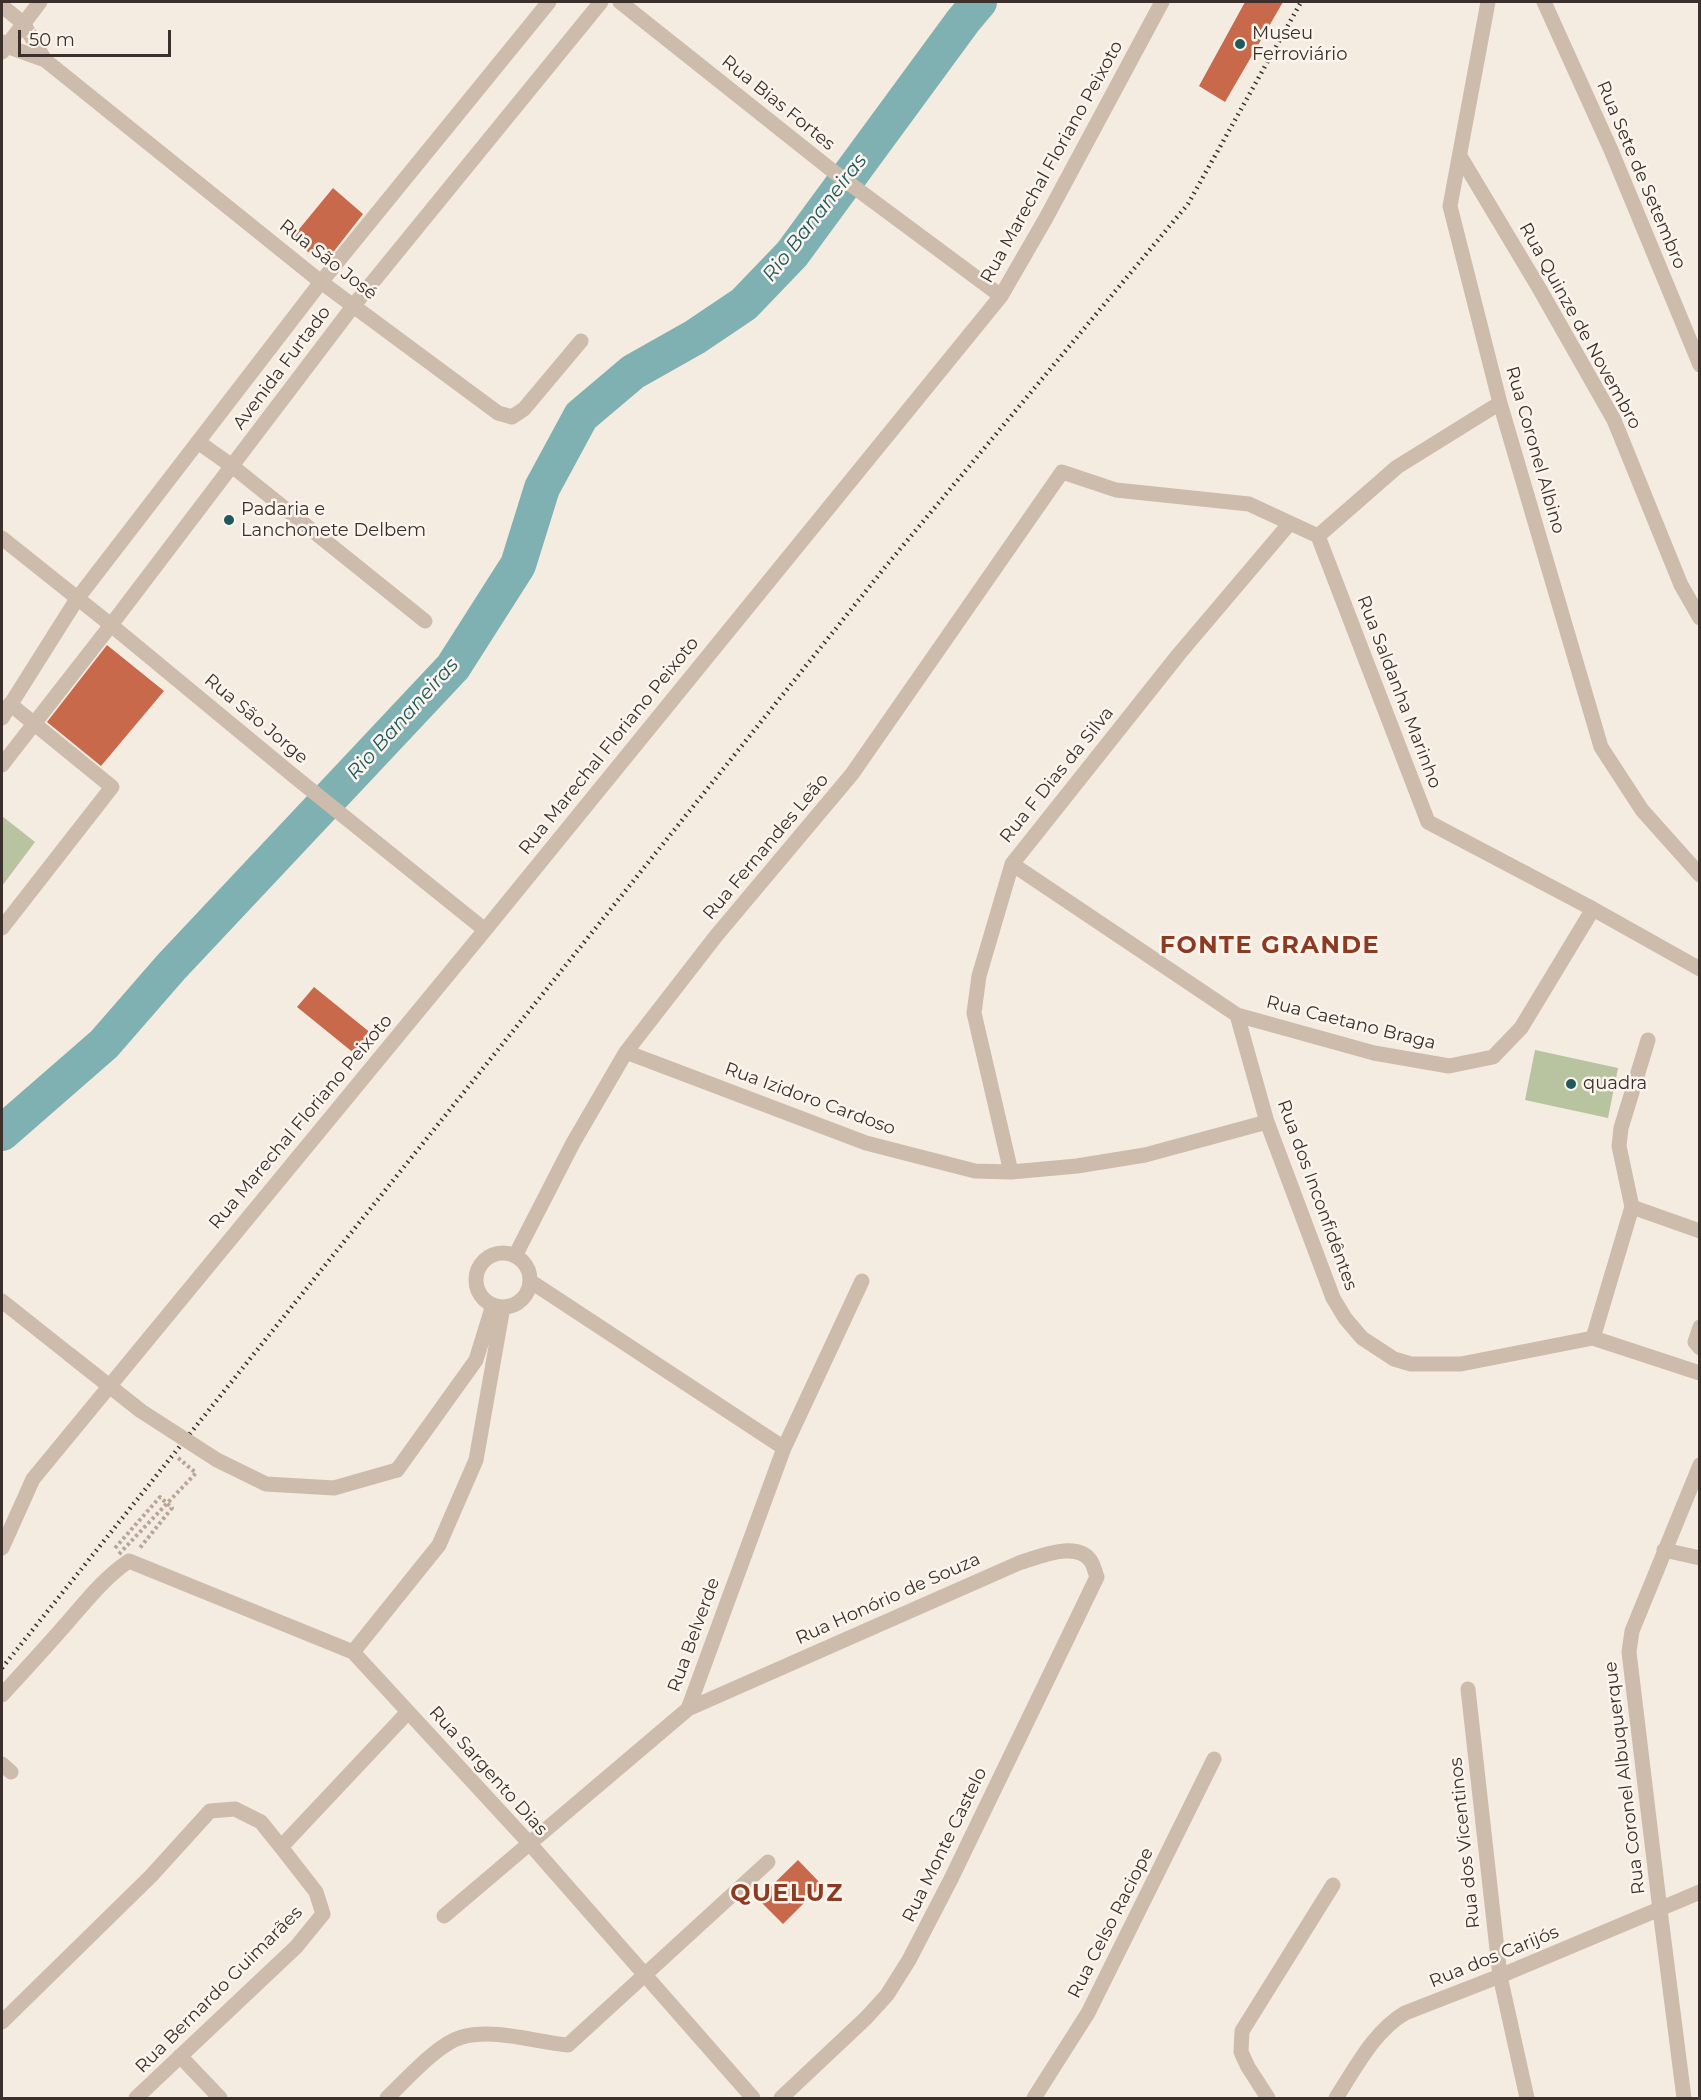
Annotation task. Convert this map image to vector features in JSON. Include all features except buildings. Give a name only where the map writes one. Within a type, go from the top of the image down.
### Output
[{"type":"street","points":[[3,47],[40,2]]},
{"type":"street","name":"Avenida Furtado","points":[[2,718],[77,599],[321,282],[549,2]]},
{"type":"street","name":"Avenida Furtado","points":[[2,765],[354,305],[601,2]]},
{"type":"street","name":"Rua Bias Fortes","points":[[620,2],[834,172],[1001,296]]},
{"type":"street","name":"Rua Marechal Floriano Peixoto","points":[[2,1548],[33,1479],[485,930],[1001,296],[1046,218],[1162,2]]},
{"type":"street","name":"Rua Coronel Albino","points":[[1488,2],[1450,206],[1500,403],[1601,747],[1642,810],[1700,875]]},
{"type":"street","name":"Rua Sete de Setembro","points":[[1544,2],[1611,150],[1700,365]]},
{"type":"street","name":"Rua São José","points":[[2,6],[23,23],[45,60],[321,282],[498,413],[512,417],[524,409],[581,341]]},
{"type":"street","name":"Rua São José","points":[[3,47],[45,60]]},
{"type":"street","name":"Rua Quinze de Novembro","points":[[1460,156],[1614,420],[1682,585],[1700,618]]},
{"type":"street","points":[[1290,523],[1318,536],[1396,467],[1500,403]]},
{"type":"street","points":[[198,442],[232,466],[425,621]]},
{"type":"street","name":"Rua Fernandes Leão","points":[[514,1256],[573,1143],[626,1052],[716,936],[852,774],[1062,472],[1116,490],[1250,504],[1290,523]]},
{"type":"street","name":"Rua F Dias da Silva","points":[[1011,1172],[974,1013],[979,976],[1012,864],[1179,654],[1290,523]]},
{"type":"street","name":"Rua Saldanha Marinho","points":[[1318,536],[1428,822],[1593,909],[1700,969]]},
{"type":"street","name":"Rua São Jorge","points":[[2,538],[485,930]]},
{"type":"street","points":[[2,928],[111,787],[10,704]]},
{"type":"street","points":[[1012,864],[1237,1015]]},
{"type":"street","name":"Rua Caetano Braga","points":[[1237,1015],[1374,1053],[1449,1066],[1493,1057],[1521,1028],[1593,909]]},
{"type":"street","name":"Rua dos Inconfidêntes","points":[[1237,1015],[1268,1122],[1334,1298],[1362,1338],[1394,1359],[1411,1364],[1461,1364],[1593,1338],[1700,1372]]},
{"type":"street","points":[[1593,1338],[1632,1207],[1620,1158],[1621,1128],[1648,1040]]},
{"type":"street","name":"Rua Izidoro Cardoso","points":[[626,1052],[866,1143],[975,1172],[1011,1172],[1077,1166],[1145,1155],[1268,1122]]},
{"type":"street","points":[[1632,1207],[1700,1231]]},
{"type":"street","points":[[504,1253],[523,1262],[529,1271],[530,1281],[528,1291],[522,1300],[513,1306],[498,1306],[484,1299],[478,1290],[476,1279],[485,1260],[504,1253]]},
{"type":"street","points":[[530,1281],[784,1448]]},
{"type":"street","name":"Rua Belverde","points":[[444,1916],[687,1709],[784,1448],[862,1281]]},
{"type":"street","points":[[2,1301],[141,1411],[217,1460],[266,1484],[334,1488],[397,1470],[476,1360],[498,1306]]},
{"type":"street","points":[[353,1652],[439,1545],[476,1460],[498,1306]]},
{"type":"street","points":[[1697,1345],[1700,1327]]},
{"type":"street","name":"Rua Coronel Albuquerque","points":[[1684,2098],[1629,1652],[1632,1631],[1700,1465]]},
{"type":"street","name":"Rua Honório de Souza","points":[[687,1709],[1019,1563],[1065,1550],[1081,1553],[1092,1561],[1097,1577]]},
{"type":"street","points":[[1664,1550],[1700,1558]]},
{"type":"street","points":[[2,1695],[97,1588],[116,1570],[124,1558]]},
{"type":"street","name":"Rua Sargento Dias","points":[[124,1558],[353,1652],[530,1844],[753,2098]]},
{"type":"street","name":"Rua Monte Castelo","points":[[780,2098],[866,2018],[887,1995],[909,1960],[951,1879],[1097,1577]]},
{"type":"street","name":"Rua dos Vicentinos","points":[[1468,1689],[1500,1976],[1527,2098]]},
{"type":"street","points":[[2,2022],[151,1876],[210,1811],[235,1809],[261,1822],[281,1847],[408,1712]]},
{"type":"street","name":"Rua Celso Raciope","points":[[1034,2098],[1088,2013],[1214,1759]]},
{"type":"street","name":"Rua Bernardo Guimarães","points":[[136,2098],[296,1947],[323,1914],[316,1892],[281,1847]]},
{"type":"street","points":[[387,2098],[435,2052],[461,2037],[493,2034],[568,2045],[768,1863]]},
{"type":"street","points":[[1269,2098],[1248,2067],[1241,2052],[1242,2031],[1333,1885]]},
{"type":"street","name":"Rua dos Carijós","points":[[1335,2098],[1391,2021],[1405,2013],[1500,1976],[1700,1892]]},
{"type":"street","points":[[180,2056],[220,2098]]},
{"type":"path","points":[[124,1558],[196,1473]]},
{"type":"path","points":[[160,1497],[172,1508],[124,1558],[114,1549],[160,1497]]},
{"type":"green space","points":[[2,816],[35,842],[2,886]]},
{"type":"green space","name":"quadra","points":[[1535,1050],[1618,1068],[1608,1118],[1525,1100]]},
{"type":"waterway","name":"Rio Bananeiras","points":[[2,1133],[104,1044],[171,967],[453,667],[518,565],[542,488],[581,416],[633,372],[695,337],[744,304],[792,254],[979,2]]},
{"type":"railway","points":[[2,1668],[886,566],[1188,204],[1301,2]]},
{"type":"place","name":"Museu Ferroviário","points":[[1240,44]]},
{"type":"place","name":"Padaria e Lanchonete Delbem","points":[[229,520]]},
{"type":"place","name":"quadra","points":[[1571,1084]]},
{"type":"district","name":"FONTE GRANDE","points":[[1270,946]]},
{"type":"district","name":"QUELUZ","points":[[787,1894]]}]
